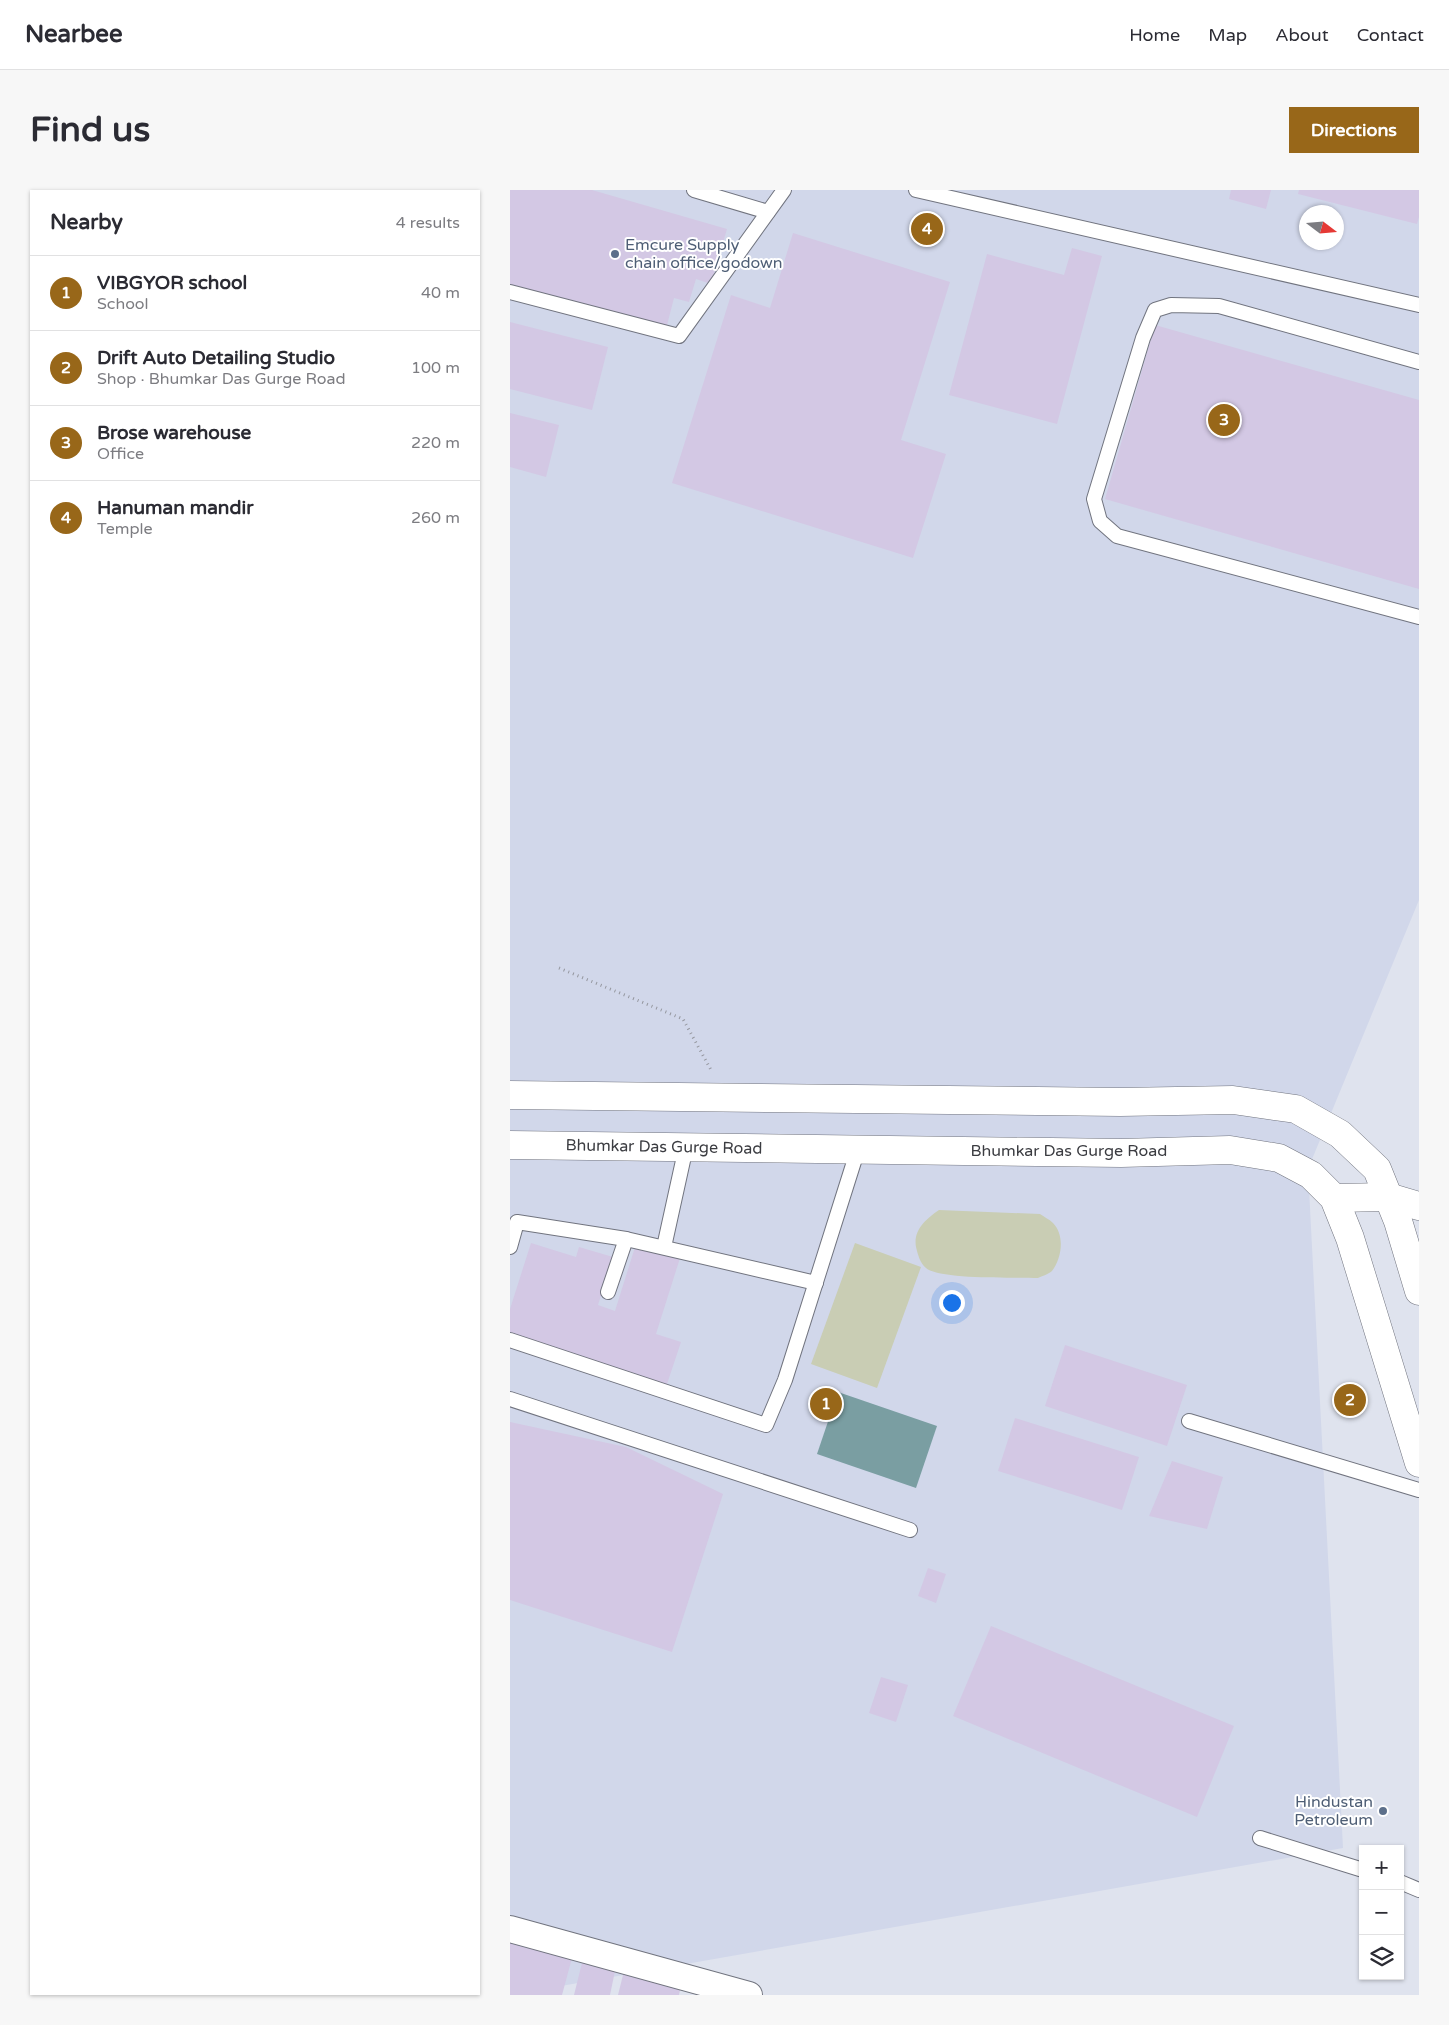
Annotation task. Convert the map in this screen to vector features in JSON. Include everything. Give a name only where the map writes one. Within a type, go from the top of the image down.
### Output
[{"type":"main road","points":[[510,1095],[1120,1102],[1233,1100],[1296,1110],[1340,1134],[1377,1169],[1419,1291]]},
{"type":"main road","name":"Bhumkar Das Gurge Road","points":[[510,1145],[1120,1153],[1230,1150],[1279,1158],[1311,1175],[1334,1198],[1350,1238],[1419,1463]]},
{"type":"main road","points":[[1334,1198],[1388,1197],[1419,1206]]},
{"type":"street","points":[[510,1929],[749,1995]]},
{"type":"lane","points":[[694,190],[768,212]]},
{"type":"lane","points":[[510,292],[679,336],[784,190]]},
{"type":"lane","points":[[916,190],[1419,305]]},
{"type":"lane","points":[[1419,362],[1220,306],[1171,305],[1155,310],[1143,338],[1094,499],[1100,522],[1117,536],[1419,617]]},
{"type":"lane","points":[[664,1247],[686,1147]]},
{"type":"lane","points":[[510,1340],[766,1425],[785,1380],[858,1149]]},
{"type":"lane","points":[[510,1247],[517,1222],[626,1239],[816,1282]]},
{"type":"lane","points":[[608,1292],[626,1239]]},
{"type":"lane","points":[[510,1399],[910,1530]]},
{"type":"lane","points":[[1188,1421],[1419,1490]]},
{"type":"lane","points":[[1260,1838],[1359,1869]]},
{"type":"lane","points":[[1404,1884],[1419,1890]]},
{"type":"path","points":[[559,968],[684,1019],[725,1097]]},
{"type":"shaded area","points":[[510,190],[1419,190],[1419,900],[1308,1169],[1343,1848],[510,1995]]},
{"type":"shaded area","points":[[939,1210],[1040,1214],[1050,1220],[1057,1228],[1061,1240],[1058,1260],[1051,1272],[1038,1278],[962,1276],[934,1272],[922,1264],[916,1247],[916,1241],[919,1230]]},
{"type":"shaded area","points":[[855,1243],[921,1267],[877,1388],[811,1364]]},
{"type":"shaded area","points":[[838,1392],[937,1426],[916,1488],[817,1454]]},
{"type":"building","name":"Emcure Supply chain office/godown","points":[[510,190],[592,190],[727,229],[711,284],[696,279],[689,302],[674,298],[666,329],[510,285]]},
{"type":"building","points":[[1231,190],[1271,190],[1266,209],[1229,199]]},
{"type":"building","points":[[1299,190],[1419,190],[1419,217],[1417,224],[1298,194]]},
{"type":"building","points":[[793,233],[950,282],[901,440],[946,454],[913,558],[672,483],[731,295],[770,308]]},
{"type":"building","points":[[1072,248],[1102,256],[1057,424],[949,395],[987,254],[1064,275]]},
{"type":"building","points":[[510,322],[608,347],[592,410],[510,389]]},
{"type":"building","points":[[1155,325],[1419,400],[1419,589],[1105,499]]},
{"type":"building","points":[[510,413],[559,425],[546,477],[510,467]]},
{"type":"building","points":[[531,1243],[576,1257],[579,1247],[613,1257],[598,1305],[615,1311],[636,1244],[680,1258],[656,1334],[681,1342],[666,1387],[510,1337],[510,1309]]},
{"type":"building","points":[[1065,1345],[1187,1385],[1167,1446],[1045,1406]]},
{"type":"building","points":[[1015,1418],[1139,1457],[1122,1510],[998,1471]]},
{"type":"building","points":[[510,1422],[626,1447],[723,1494],[672,1652],[510,1600]]},
{"type":"building","points":[[1172,1461],[1223,1477],[1207,1529],[1149,1516]]},
{"type":"building","points":[[928,1568],[946,1574],[936,1603],[918,1596]]},
{"type":"building","points":[[991,1626],[1234,1726],[1197,1817],[953,1716]]},
{"type":"building","points":[[881,1677],[908,1685],[896,1722],[869,1713]]},
{"type":"building","points":[[510,1941],[572,1958],[562,1995],[510,1995]]},
{"type":"building","points":[[582,1963],[615,1971],[610,1995],[574,1995]]},
{"type":"building","points":[[624,1971],[681,1985],[679,1995],[618,1995]]},
{"type":"place","name":"Hanuman mandir","points":[[927,229]]},
{"type":"place","name":"Emcure Supply chain office/godown","points":[[615,254]]},
{"type":"place","name":"Brose warehouse","points":[[1224,420]]},
{"type":"place","name":"Drift Auto Detailing Studio","points":[[1350,1400]]},
{"type":"place","name":"VIBGYOR school","points":[[826,1404]]},
{"type":"place","name":"Hindustan Petroleum","points":[[1383,1811]]}]
